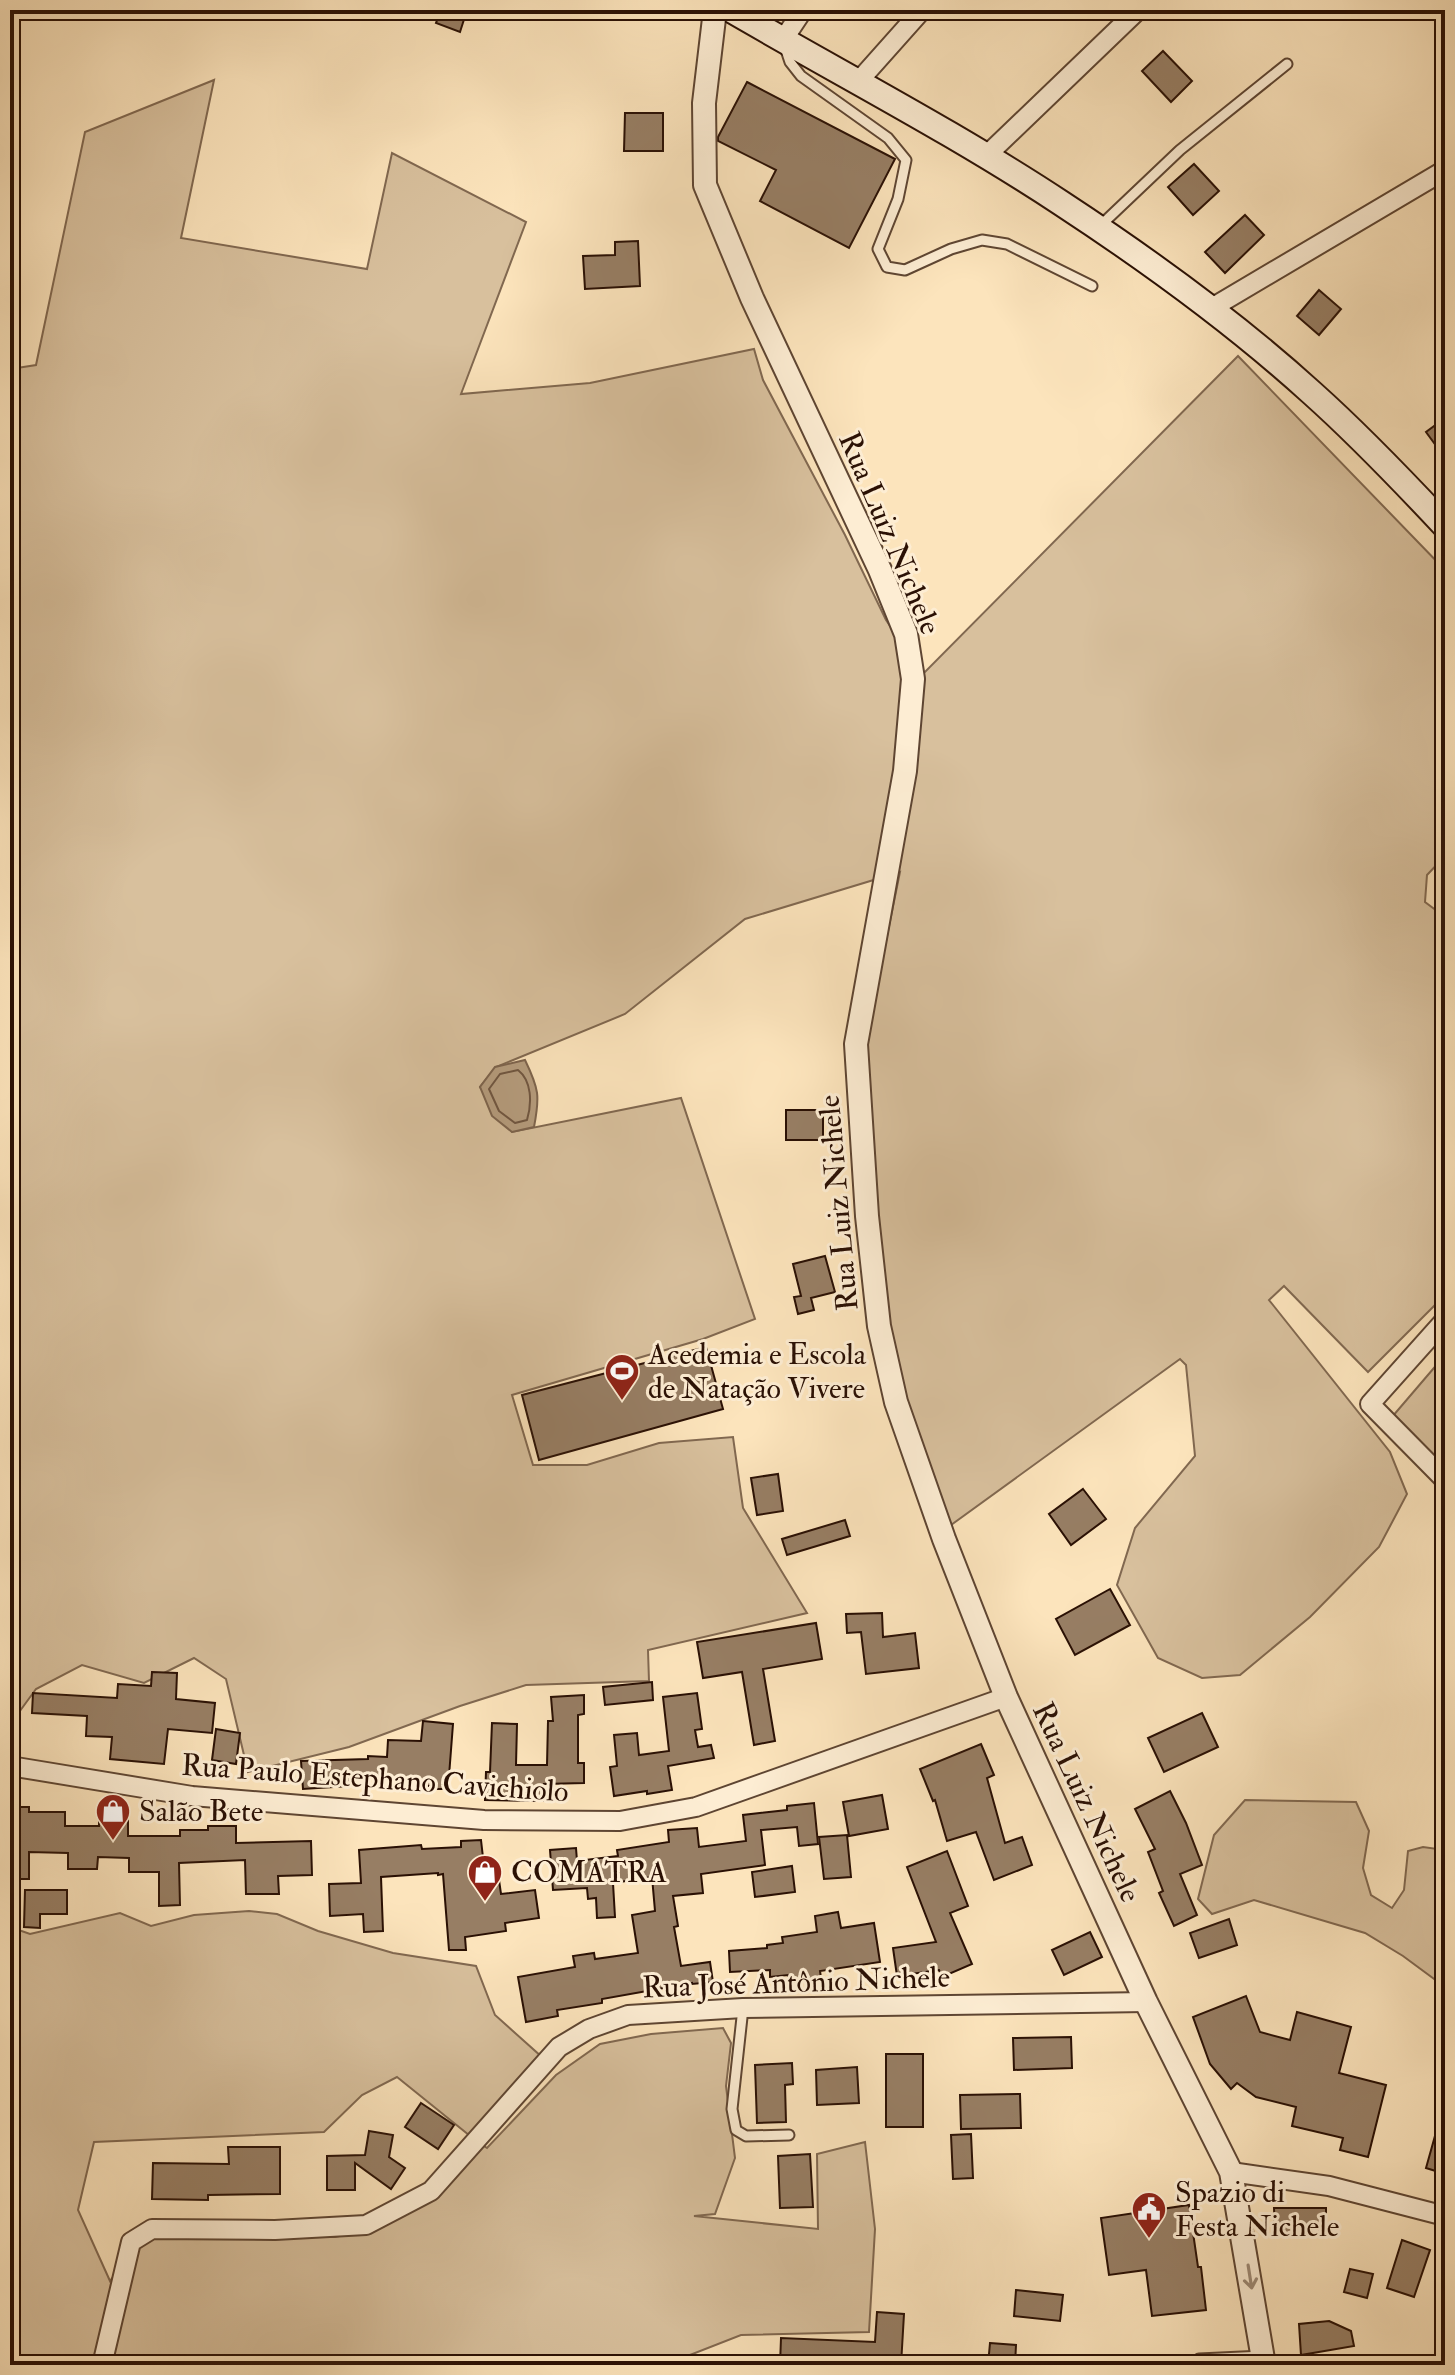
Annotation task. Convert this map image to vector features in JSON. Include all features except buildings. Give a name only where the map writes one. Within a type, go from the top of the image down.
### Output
[{"type":"main road","points":[[731,10],[986,156],[1098,228],[1210,309],[1310,391],[1445,526]]},
{"type":"street","name":"Rua Luiz Nichele","points":[[715,10],[704,103],[705,185],[752,298],[880,570],[906,634],[913,679],[905,771],[856,1044],[867,1216],[879,1326],[896,1402],[944,1539],[1006,1697],[1146,2002],[1231,2172],[1264,2360]]},
{"type":"street","points":[[783,40],[803,10]]},
{"type":"street","points":[[857,83],[922,10]]},
{"type":"street","points":[[986,156],[1138,10]]},
{"type":"street","points":[[1210,309],[1445,170]]},
{"type":"street","points":[[1445,1320],[1370,1404],[1445,1480]]},
{"type":"street","name":"Rua Paulo Estephano Cavichiolo","points":[[10,1766],[192,1796],[484,1820],[620,1821],[696,1807],[1006,1697]]},
{"type":"street","name":"Rua José Antônio Nichele","points":[[102,2365],[131,2242],[152,2229],[275,2230],[366,2225],[431,2191],[559,2047],[589,2029],[628,2015],[743,2008],[1146,2002]]},
{"type":"street","points":[[1231,2172],[1329,2186],[1445,2216]]},
{"type":"lane","points":[[783,40],[790,62],[801,76],[888,138],[906,160],[898,199],[878,249],[887,267],[905,270],[951,249],[982,240],[1007,244],[1092,286]]},
{"type":"lane","points":[[1098,228],[1180,150],[1287,64]]},
{"type":"lane","points":[[743,2008],[732,2109],[736,2130],[746,2136],[789,2135]]},
{"type":"lane","points":[[1199,2359],[1264,2360]]},
{"type":"shaded area","points":[[214,80],[181,238],[367,269],[392,153],[526,222],[461,394],[590,383],[754,349],[763,380],[886,620],[923,674],[1238,356],[1445,570],[1445,856],[1427,875],[1425,902],[1445,917],[1445,1295],[1368,1372],[1284,1286],[1269,1300],[1390,1452],[1407,1494],[1379,1547],[1310,1617],[1240,1675],[1202,1678],[1158,1658],[1117,1585],[1135,1528],[1195,1456],[1186,1365],[1180,1359],[951,1525],[908,1409],[886,1320],[865,1089],[867,1035],[900,872],[745,919],[625,1014],[496,1067],[480,1087],[512,1132],[681,1098],[755,1319],[703,1339],[512,1395],[533,1465],[587,1465],[659,1443],[733,1437],[743,1508],[807,1613],[648,1650],[649,1681],[526,1685],[349,1747],[248,1772],[226,1679],[194,1658],[144,1683],[82,1665],[36,1689],[17,1715],[10,1714],[10,369],[36,365],[85,132]]},
{"type":"shaded area","points":[[1445,1355],[1445,1470],[1392,1417]]},
{"type":"shaded area","points":[[1245,1800],[1356,1802],[1369,1831],[1363,1868],[1371,1895],[1392,1908],[1404,1890],[1408,1851],[1423,1847],[1445,1850],[1445,1987],[1365,1933],[1254,1900],[1212,1914],[1198,1899],[1214,1835]]},
{"type":"shaded area","points":[[249,1911],[277,1914],[318,1931],[393,1953],[476,1966],[495,2015],[543,2058],[481,2144],[487,2148],[556,2075],[600,2044],[651,2034],[723,2028],[731,2043],[726,2086],[735,2158],[715,2214],[694,2216],[818,2229],[817,2154],[865,2142],[875,2229],[869,2332],[741,2335],[690,2355],[559,2365],[10,2365],[10,1927],[30,1934],[120,1913],[151,1926],[194,1915]],"holes":[[[397,2077],[480,2144],[374,2228],[335,2237],[156,2234],[136,2249],[110,2281],[78,2210],[94,2142],[324,2132],[362,2095]]]},
{"type":"water","points":[[525,1060],[537,1093],[534,1127],[512,1132],[492,1116],[480,1087],[495,1067]]},
{"type":"place","name":"Acedemia e Escola de Natação Vivere","points":[[622,1402]]},
{"type":"place","name":"Salão Bete","points":[[113,1842]]},
{"type":"place","name":"COMATRA","points":[[485,1903]]},
{"type":"place","name":"Spazio di Festa Nichele","points":[[1149,2240]]}]
